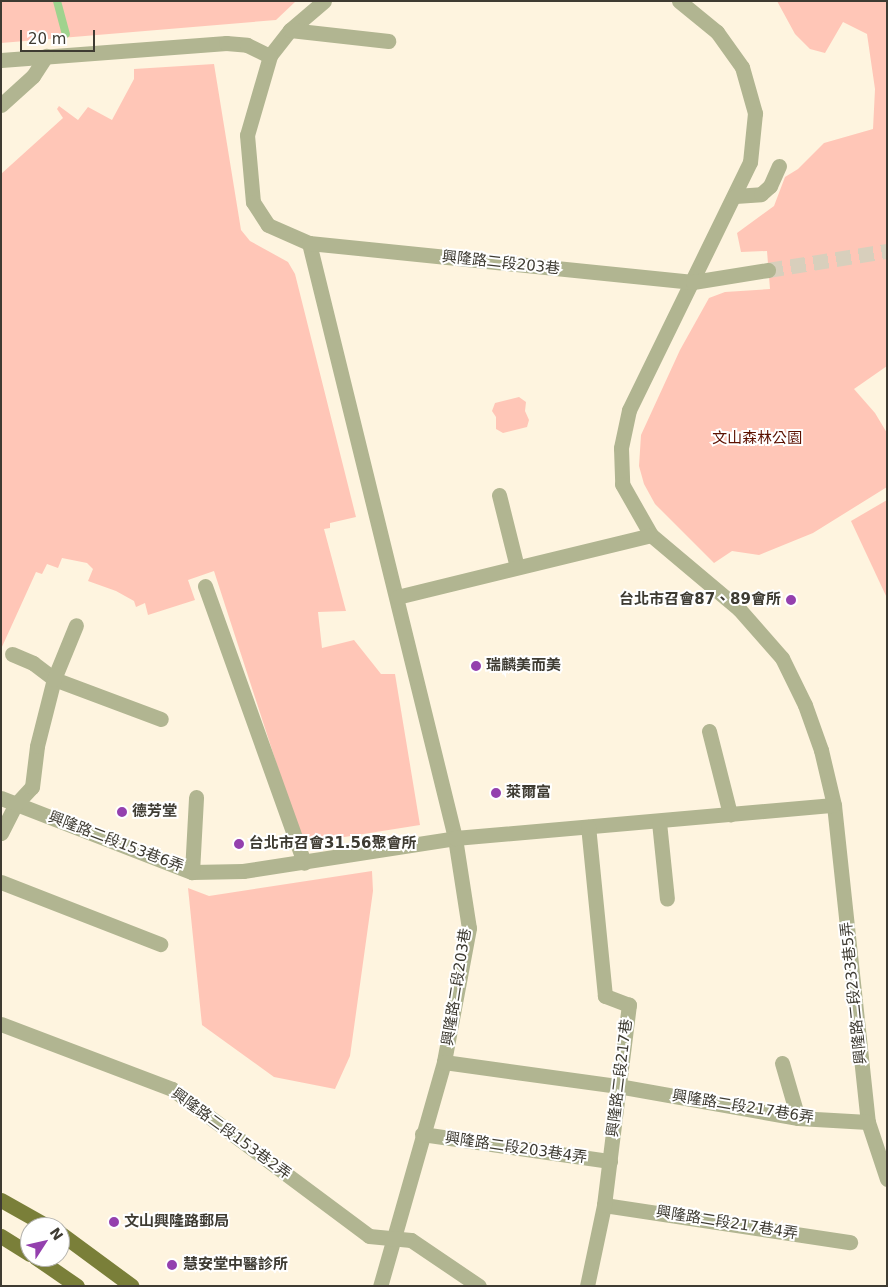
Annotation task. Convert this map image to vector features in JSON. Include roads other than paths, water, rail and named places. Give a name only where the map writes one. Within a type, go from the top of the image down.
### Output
[{"type":"main road","points":[[1,1200],[32,1217]]},
{"type":"main road","points":[[1,1236],[20,1248]]},
{"type":"main road","points":[[70,1240],[132,1286]]},
{"type":"main road","points":[[50,1267],[78,1286]]},
{"type":"street","name":"興隆路二段203巷","points":[[324,1],[290,30],[270,56],[247,135],[253,202],[268,225],[309,243],[692,282],[768,270]]},
{"type":"street","points":[[680,1],[717,32],[742,67],[755,113],[750,162],[735,196],[628,410],[620,448],[622,484],[651,534],[739,609],[782,658],[805,705],[818,741],[834,805]]},
{"type":"street","points":[[290,30],[388,41]]},
{"type":"street","points":[[1,60],[226,43],[247,45],[270,56]]},
{"type":"street","points":[[1,105],[34,76],[46,56]]},
{"type":"street","points":[[735,196],[760,194],[770,186],[779,166]]},
{"type":"street","name":"興隆路二段203巷","points":[[309,243],[455,838],[469,928],[444,1062],[380,1286]]},
{"type":"street","points":[[499,495],[517,567]]},
{"type":"street","points":[[397,597],[651,534]]},
{"type":"street","points":[[205,586],[304,863]]},
{"type":"street","points":[[1,833],[16,804],[32,787],[37,746],[54,678],[76,625]]},
{"type":"street","points":[[12,654],[33,663],[54,678],[161,719]]},
{"type":"street","points":[[709,732],[730,814]]},
{"type":"street","points":[[192,872],[196,797]]},
{"type":"street","name":"興隆路二段153巷6弄","points":[[1,798],[192,872],[243,871],[455,838],[588,826],[659,822],[834,805]]},
{"type":"street","name":"興隆路二段233巷5弄","points":[[834,805],[868,1122],[887,1179]]},
{"type":"street","points":[[659,822],[667,899]]},
{"type":"street","name":"興隆路二段217巷","points":[[587,1286],[604,1205],[629,1005],[605,996],[588,826]]},
{"type":"street","points":[[1,882],[160,944]]},
{"type":"street","name":"興隆路二段153巷2弄","points":[[1,1024],[172,1089],[369,1236],[411,1240],[479,1286]]},
{"type":"street","name":"興隆路二段217巷6弄","points":[[444,1062],[618,1086],[798,1118],[868,1122]]},
{"type":"street","points":[[782,1063],[798,1118]]},
{"type":"street","name":"興隆路二段203巷4弄","points":[[422,1134],[610,1161]]},
{"type":"street","name":"興隆路二段217巷4弄","points":[[604,1205],[850,1242]]},
{"type":"waterway","points":[[57,1],[66,34]]},
{"type":"tunnel","points":[[768,270],[887,251]]},
{"type":"place","name":"台北市召會87、89會所","points":[[791,600]]},
{"type":"place","name":"瑞麟美而美","points":[[476,666]]},
{"type":"place","name":"萊爾富","points":[[496,793]]},
{"type":"place","name":"德芳堂","points":[[122,812]]},
{"type":"place","name":"台北市召會31.56聚會所","points":[[239,844]]},
{"type":"place","name":"文山興隆路郵局","points":[[114,1222]]},
{"type":"place","name":"慧安堂中醫診所","points":[[172,1265]]},
{"type":"park label","name":"文山森林公園","points":[[757,439]]}]
